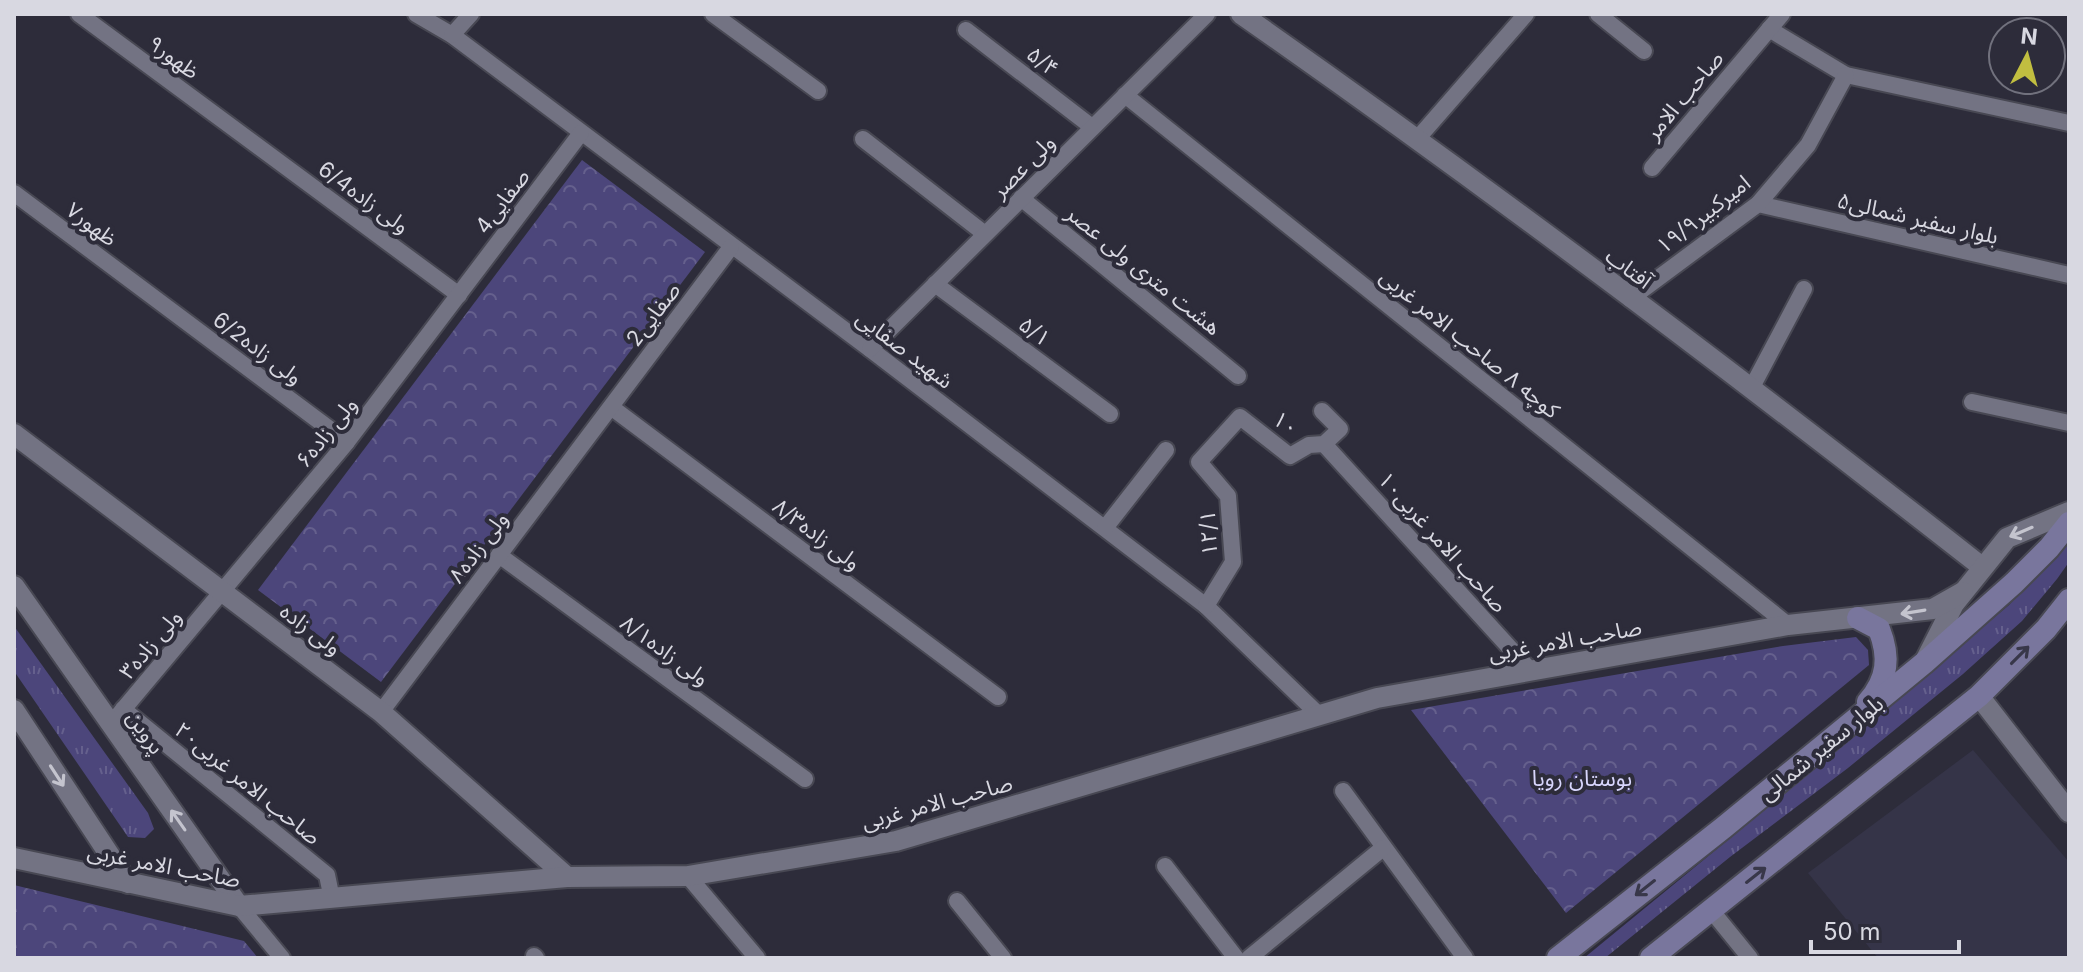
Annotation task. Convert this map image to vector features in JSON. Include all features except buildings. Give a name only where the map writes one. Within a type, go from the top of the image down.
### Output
[{"type":"main road","name":"بلوار سفیر شمالی","points":[[1558,958],[1924,663],[2014,583],[2069,523]]},
{"type":"main road","points":[[1651,958],[1979,696],[2046,629],[2069,600]]},
{"type":"main road","points":[[1838,735],[1873,696],[1883,681],[1886,666],[1887,655],[1879,629],[1858,618]]},
{"type":"street","name":"ظهور۹","points":[[79,14],[243,136]]},
{"type":"street","name":"شهید صفایی","points":[[416,14],[452,35],[1206,606],[1318,714]]},
{"type":"street","points":[[452,35],[471,14]]},
{"type":"street","points":[[713,14],[818,91]]},
{"type":"street","name":"ولی عصر","points":[[870,349],[1207,14]]},
{"type":"street","name":"آفتاب","points":[[1241,14],[1418,138],[1752,387],[1982,567]]},
{"type":"street","points":[[1418,138],[1526,14]]},
{"type":"street","points":[[1598,14],[1644,51]]},
{"type":"street","name":"صاحب الامر","points":[[1652,168],[1782,14]]},
{"type":"street","points":[[1769,29],[1846,75],[2069,123]]},
{"type":"street","name":"۵/۴","points":[[966,30],[1092,127]]},
{"type":"street","name":"امیرکبیر۱۹/۹","points":[[1630,299],[1758,204],[1808,145],[1846,75]]},
{"type":"street","name":"کوچه ۸ صاحب الامر غربی","points":[[1125,95],[1788,625]]},
{"type":"street","name":"4صفایی","points":[[459,295],[581,133]]},
{"type":"street","name":"6/4ولی زاده","points":[[243,136],[459,295]]},
{"type":"street","points":[[863,139],[985,234]]},
{"type":"street","name":"ظهور۷","points":[[14,193],[143,290]]},
{"type":"street","name":"هشت متری ولی عصر","points":[[1021,198],[1238,376]]},
{"type":"street","name":"بلوار سفیر شمالی۵","points":[[1758,204],[2069,275]]},
{"type":"street","name":"2صفایی","points":[[611,407],[731,247]]},
{"type":"street","name":"۵/۱","points":[[935,284],[1110,414]]},
{"type":"street","points":[[1752,387],[1804,289]]},
{"type":"street","name":"6/2ولی زاده","points":[[143,290],[347,442]]},
{"type":"street","name":"ولی زاده۶","points":[[222,592],[347,442],[459,295]]},
{"type":"street","points":[[1972,402],[2069,423]]},
{"type":"street","name":"ولی زاده۸","points":[[381,712],[611,407]]},
{"type":"street","name":"ولی زاده۸/۳","points":[[611,407],[998,697]]},
{"type":"street","name":"۱۰","points":[[1199,462],[1240,417],[1290,456],[1309,445],[1324,444],[1340,429],[1322,411]]},
{"type":"street","name":"ولی زاده","points":[[14,434],[381,712],[567,877]]},
{"type":"street","name":"صاحب الامر غربی۱۰","points":[[1324,444],[1530,670]]},
{"type":"street","points":[[1105,528],[1166,450]]},
{"type":"street","name":"۱۲/۱","points":[[1199,462],[1228,496],[1233,562],[1206,606]]},
{"type":"street","points":[[1924,663],[1963,592],[2007,538],[2069,512]]},
{"type":"street","name":"ولی زاده۸/۱","points":[[499,555],[805,779]]},
{"type":"street","name":"پروین","points":[[14,586],[117,717],[239,906]]},
{"type":"street","name":"ولی زاده۳","points":[[117,717],[222,592]]},
{"type":"street","name":"صاحب الامر غربی","points":[[14,858],[239,906],[567,877],[688,876],[896,841],[1377,698],[1788,625],[1933,609],[1963,592]]},
{"type":"street","points":[[2046,629],[2069,612]]},
{"type":"street","points":[[1979,696],[2068,810]]},
{"type":"street","points":[[14,710],[128,883]]},
{"type":"street","name":"صاحب الامر غربی۲۰","points":[[117,717],[327,875],[332,899]]},
{"type":"street","points":[[1343,791],[1465,958]]},
{"type":"street","points":[[1249,958],[1383,848]]},
{"type":"street","points":[[1165,866],[1236,958]]},
{"type":"street","points":[[688,876],[757,958]]},
{"type":"street","points":[[957,901],[1003,958]]},
{"type":"street","points":[[239,906],[282,958]]},
{"type":"street","points":[[1711,910],[1750,958]]},
{"type":"shaded area","points":[[1973,750],[2069,862],[2069,958],[1878,958],[1808,873]]},
{"type":"green space","points":[[582,160],[705,252],[381,682],[258,590]]},
{"type":"green space","points":[[2069,539],[2069,562],[2057,579],[2022,621],[1963,674],[1605,958],[1584,958],[2009,605]]},
{"type":"green space","points":[[14,626],[148,813],[154,829],[145,838],[128,837],[14,671]]},
{"type":"green space","name":"بوستان رویا","points":[[1856,637],[1868,650],[1869,665],[1566,913],[1411,710],[1783,646]]},
{"type":"green space","points":[[14,885],[244,941],[258,958],[14,958]]}]
